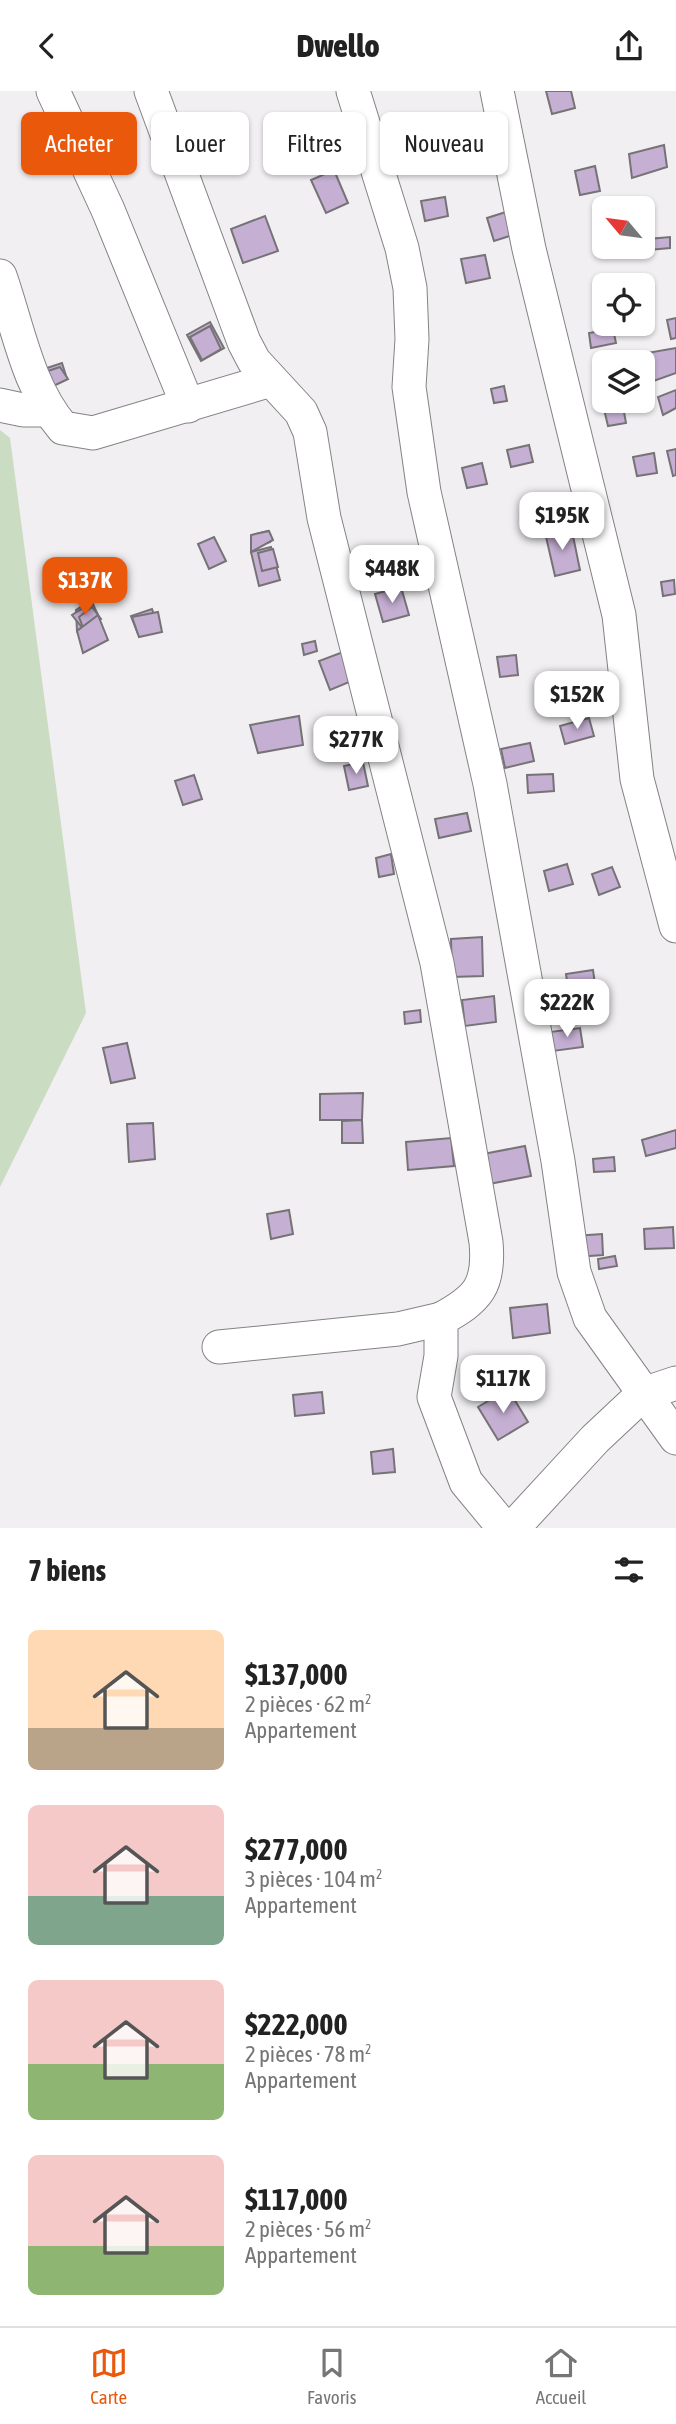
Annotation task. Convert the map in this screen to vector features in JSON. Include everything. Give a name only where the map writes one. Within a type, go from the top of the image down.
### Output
[{"type":"street","points":[[53,91],[108,209],[188,407]]},
{"type":"street","points":[[151,91],[244,342],[254,361],[302,412],[310,432],[324,519],[437,963],[480,1196],[489,1268],[485,1282],[469,1301],[436,1327],[219,1347]]},
{"type":"street","points":[[353,91],[402,248],[410,288],[412,339],[409,387],[424,492],[490,784],[558,1161],[574,1272],[590,1318],[676,1438]]},
{"type":"street","points":[[496,91],[529,249],[593,497],[619,615],[637,779],[676,926]]},
{"type":"street","points":[[0,276],[34,384],[48,410],[63,428],[93,433],[188,407],[271,380]]},
{"type":"street","points":[[0,405],[23,410],[48,410]]},
{"type":"street","points":[[436,1327],[434,1397],[466,1482],[504,1528]]},
{"type":"street","points":[[513,1528],[595,1439],[643,1394],[676,1383]]},
{"type":"green space","points":[[0,430],[10,438],[86,1013],[0,1187]]},
{"type":"building","points":[[546,91],[571,91],[575,108],[552,114]]},
{"type":"building","points":[[664,145],[667,167],[632,178],[629,154]]},
{"type":"building","points":[[595,166],[600,191],[580,195],[575,171]]},
{"type":"building","points":[[322,175],[336,175],[348,203],[326,213],[311,180]]},
{"type":"building","points":[[445,197],[448,216],[425,221],[421,201]]},
{"type":"building","points":[[509,211],[516,234],[494,241],[487,218]]},
{"type":"building","points":[[265,216],[278,251],[243,263],[231,229]]},
{"type":"building","points":[[670,237],[670,248],[655,249],[655,238]]},
{"type":"building","points":[[485,255],[490,278],[466,283],[461,259]]},
{"type":"building","points":[[676,318],[676,338],[671,339],[667,320]]},
{"type":"building","points":[[210,322],[224,348],[201,361],[187,335]]},
{"type":"building","points":[[210,326],[221,349],[202,360],[190,337]]},
{"type":"building","points":[[592,332],[592,336],[614,336],[616,343],[591,348],[589,333]]},
{"type":"building","points":[[676,348],[676,373],[655,381],[655,352]]},
{"type":"building","points":[[62,363],[67,379],[49,386],[44,369]]},
{"type":"building","points":[[60,367],[68,379],[47,389],[42,373]]},
{"type":"building","points":[[504,386],[507,401],[494,403],[491,389]]},
{"type":"building","points":[[676,390],[676,408],[663,415],[658,397]]},
{"type":"building","points":[[605,413],[624,413],[626,423],[608,426]]},
{"type":"building","points":[[529,445],[533,462],[511,467],[507,450]]},
{"type":"building","points":[[676,449],[676,475],[673,476],[667,451]]},
{"type":"building","points":[[654,453],[657,473],[637,476],[633,457]]},
{"type":"building","points":[[482,463],[487,484],[467,488],[462,468]]},
{"type":"building","points":[[558,525],[562,538],[573,536],[580,570],[555,576],[544,528]]},
{"type":"building","points":[[268,531],[270,542],[258,545],[256,534]]},
{"type":"building","points":[[269,531],[273,540],[251,552],[251,535]]},
{"type":"building","points":[[214,537],[226,561],[209,569],[198,544]]},
{"type":"building","points":[[271,547],[280,580],[259,586],[251,552]]},
{"type":"building","points":[[273,549],[278,567],[262,571],[258,553]]},
{"type":"building","points":[[674,580],[675,594],[663,596],[661,582]]},
{"type":"building","points":[[401,587],[409,615],[383,622],[375,594]]},
{"type":"building","points":[[91,600],[98,615],[77,631],[76,610]]},
{"type":"building","points":[[88,605],[96,618],[84,630],[72,615]]},
{"type":"building","points":[[92,607],[101,619],[84,630],[79,617]]},
{"type":"building","points":[[152,609],[158,626],[138,634],[131,616]]},
{"type":"building","points":[[158,612],[162,632],[139,637],[132,617]]},
{"type":"building","points":[[98,615],[108,640],[83,653],[77,631]]},
{"type":"building","points":[[315,641],[317,651],[304,655],[302,644]]},
{"type":"building","points":[[343,652],[354,680],[330,690],[319,661]]},
{"type":"building","points":[[516,655],[518,675],[500,677],[497,657]]},
{"type":"building","points":[[299,716],[303,745],[258,753],[250,725]]},
{"type":"building","points":[[339,718],[344,731],[328,738],[322,725]]},
{"type":"building","points":[[589,718],[594,736],[565,744],[560,726]]},
{"type":"building","points":[[530,743],[534,761],[505,768],[501,749]]},
{"type":"building","points":[[363,762],[368,786],[349,790],[344,766]]},
{"type":"building","points":[[553,774],[554,791],[528,793],[527,775]]},
{"type":"building","points":[[194,775],[202,799],[183,805],[175,781]]},
{"type":"building","points":[[467,813],[471,831],[439,838],[435,819]]},
{"type":"building","points":[[391,854],[394,874],[379,877],[376,858]]},
{"type":"building","points":[[567,864],[573,884],[549,891],[544,871]]},
{"type":"building","points":[[612,867],[620,887],[599,895],[592,874]]},
{"type":"building","points":[[482,937],[483,976],[452,977],[451,939]]},
{"type":"building","points":[[593,970],[598,1005],[571,1009],[566,974]]},
{"type":"building","points":[[494,996],[496,1022],[465,1026],[462,1000]]},
{"type":"building","points":[[420,1010],[421,1022],[405,1024],[404,1012]]},
{"type":"building","points":[[580,1028],[583,1047],[553,1051],[550,1032]]},
{"type":"building","points":[[127,1043],[135,1078],[111,1083],[103,1048]]},
{"type":"building","points":[[363,1093],[362,1120],[320,1120],[320,1094]]},
{"type":"building","points":[[362,1120],[363,1143],[342,1143],[342,1121]]},
{"type":"building","points":[[153,1123],[155,1159],[129,1162],[127,1124]]},
{"type":"building","points":[[676,1130],[676,1148],[646,1156],[642,1140]]},
{"type":"building","points":[[451,1138],[454,1166],[408,1170],[406,1142]]},
{"type":"building","points":[[525,1146],[531,1176],[489,1184],[483,1154]]},
{"type":"building","points":[[614,1157],[615,1171],[594,1172],[593,1159]]},
{"type":"building","points":[[289,1210],[293,1234],[271,1239],[267,1214]]},
{"type":"building","points":[[673,1227],[674,1248],[645,1249],[644,1229]]},
{"type":"building","points":[[602,1234],[603,1255],[576,1257],[574,1236]]},
{"type":"building","points":[[615,1256],[617,1266],[599,1269],[598,1259]]},
{"type":"building","points":[[547,1304],[550,1333],[513,1338],[510,1308]]},
{"type":"building","points":[[508,1389],[528,1422],[498,1440],[478,1407]]},
{"type":"building","points":[[322,1392],[324,1413],[295,1416],[293,1395]]},
{"type":"building","points":[[393,1449],[395,1472],[373,1474],[371,1452]]}]
